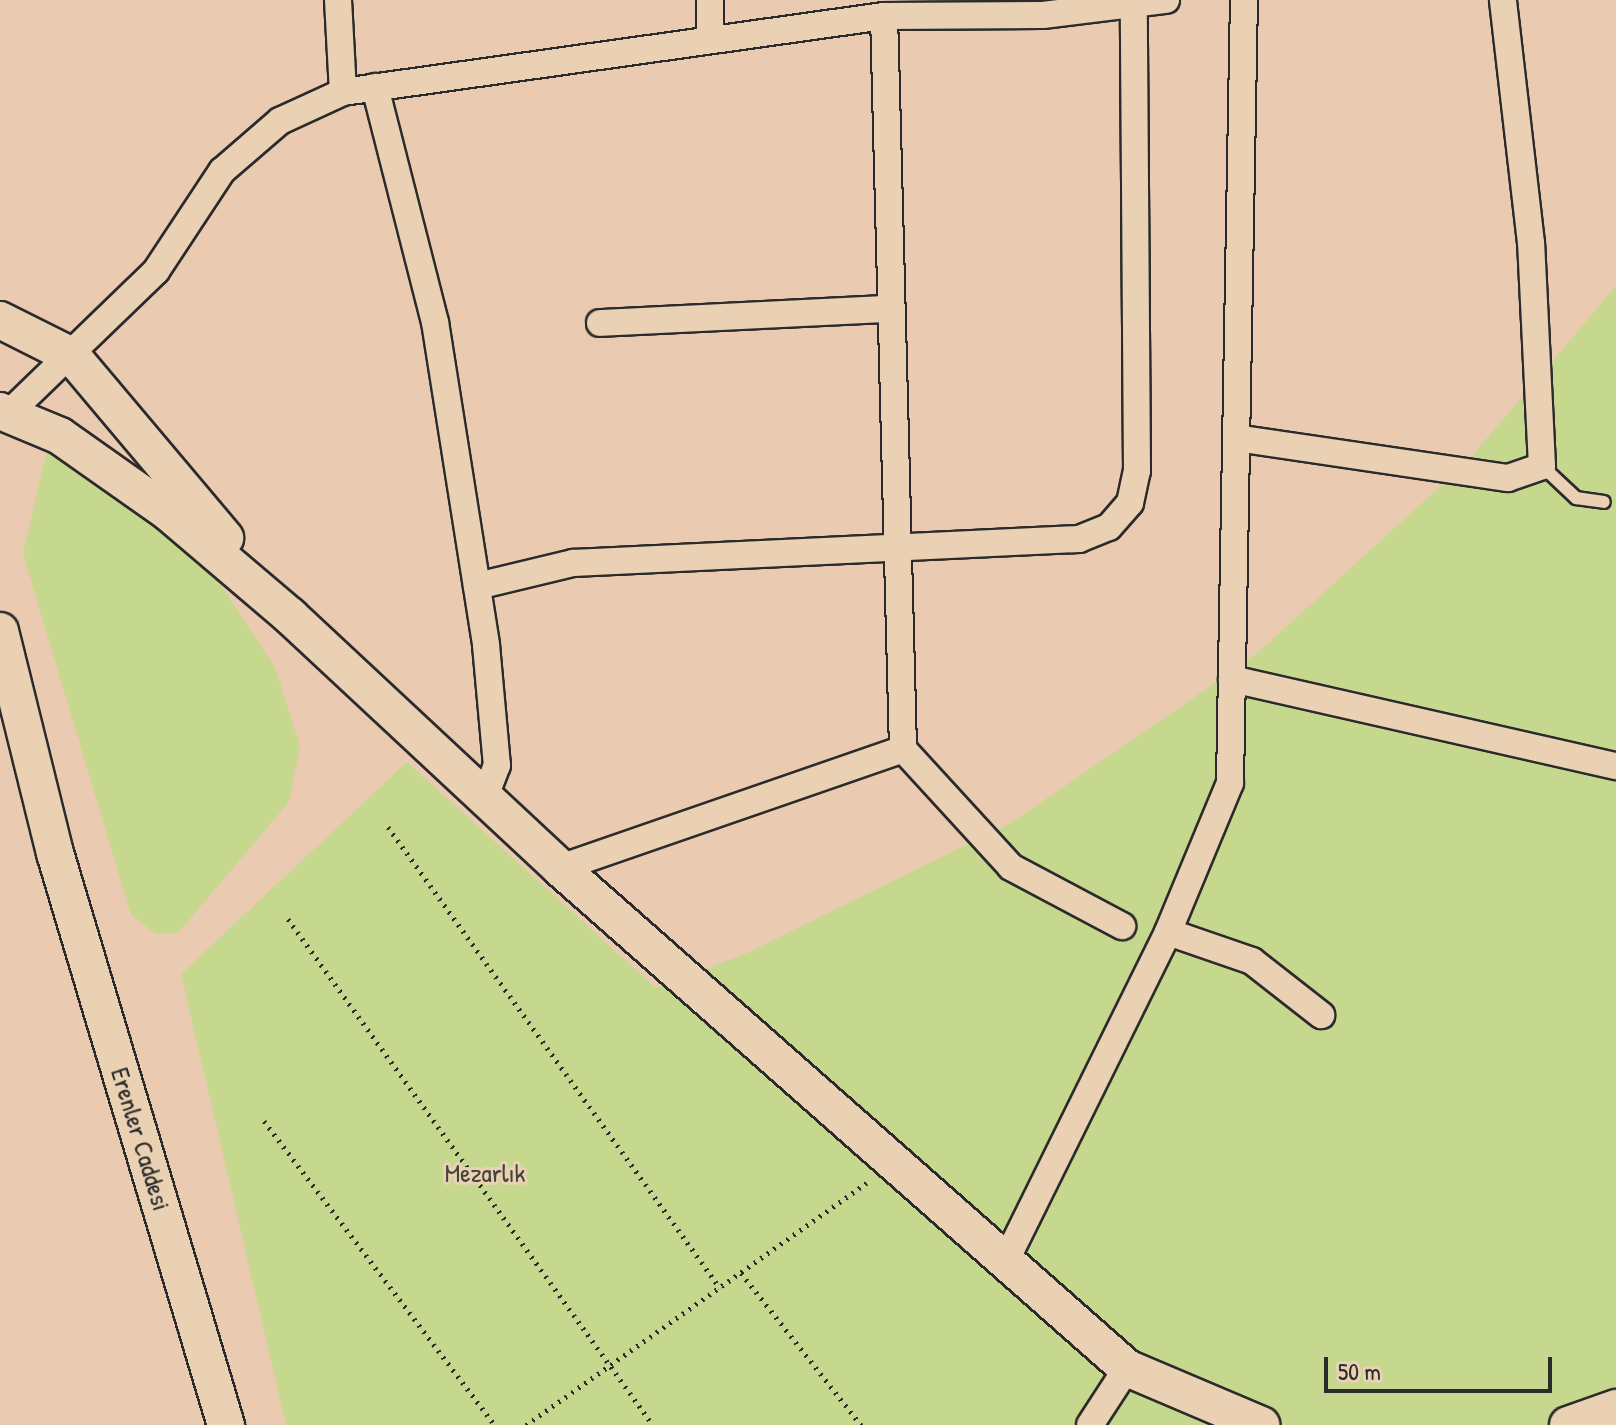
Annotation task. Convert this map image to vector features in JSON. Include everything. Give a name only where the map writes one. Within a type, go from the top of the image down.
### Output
[{"type":"street","points":[[338,0],[343,92]]},
{"type":"street","points":[[710,0],[710,39]]},
{"type":"street","points":[[3,417],[72,356],[156,271],[222,171],[280,121],[343,92],[884,16],[1043,15],[1166,0]]},
{"type":"street","points":[[1005,1262],[1168,932],[1230,783],[1244,0]]},
{"type":"street","points":[[1236,438],[1508,478],[1542,466],[1531,243],[1503,0]]},
{"type":"street","points":[[477,586],[573,563],[902,544],[1079,539],[1109,527],[1130,503],[1137,471],[1134,4]]},
{"type":"street","points":[[884,16],[887,309],[902,544],[903,749],[1011,867],[1122,926]]},
{"type":"street","points":[[375,87],[435,322],[477,586],[497,765],[485,797]]},
{"type":"street","points":[[600,323],[887,309]]},
{"type":"street","points":[[0,320],[72,356],[290,616]]},
{"type":"street","points":[[3,417],[60,436],[169,513],[290,616],[560,868],[1127,1368],[1261,1425]]},
{"type":"street","name":"Erenler Caddesi","points":[[0,631],[55,853],[226,1425]]},
{"type":"street","points":[[1232,679],[1616,766]]},
{"type":"street","name":"Erenler Caddesi","points":[[0,720],[55,853]]},
{"type":"street","points":[[560,868],[903,749]]},
{"type":"street","points":[[1168,932],[1252,961],[1321,1015]]},
{"type":"street","points":[[1090,1425],[1127,1368]]},
{"type":"street","points":[[1568,1425],[1616,1408]]},
{"type":"lane","points":[[1542,466],[1576,498],[1604,502]]},
{"type":"path","points":[[388,827],[720,1288]]},
{"type":"path","points":[[288,919],[653,1425]]},
{"type":"path","points":[[264,1121],[495,1425]]},
{"type":"path","points":[[526,1425],[894,1164]]},
{"type":"path","points":[[741,1273],[861,1425]]},
{"type":"green space","name":"Mezarlık","points":[[1616,286],[1616,1425],[286,1425],[181,974],[407,762],[656,988],[747,953],[1011,823],[1253,657],[1466,463]]},
{"type":"green space","points":[[47,450],[142,510],[213,573],[275,667],[300,746],[289,802],[178,933],[156,934],[131,915],[23,554]]}]
